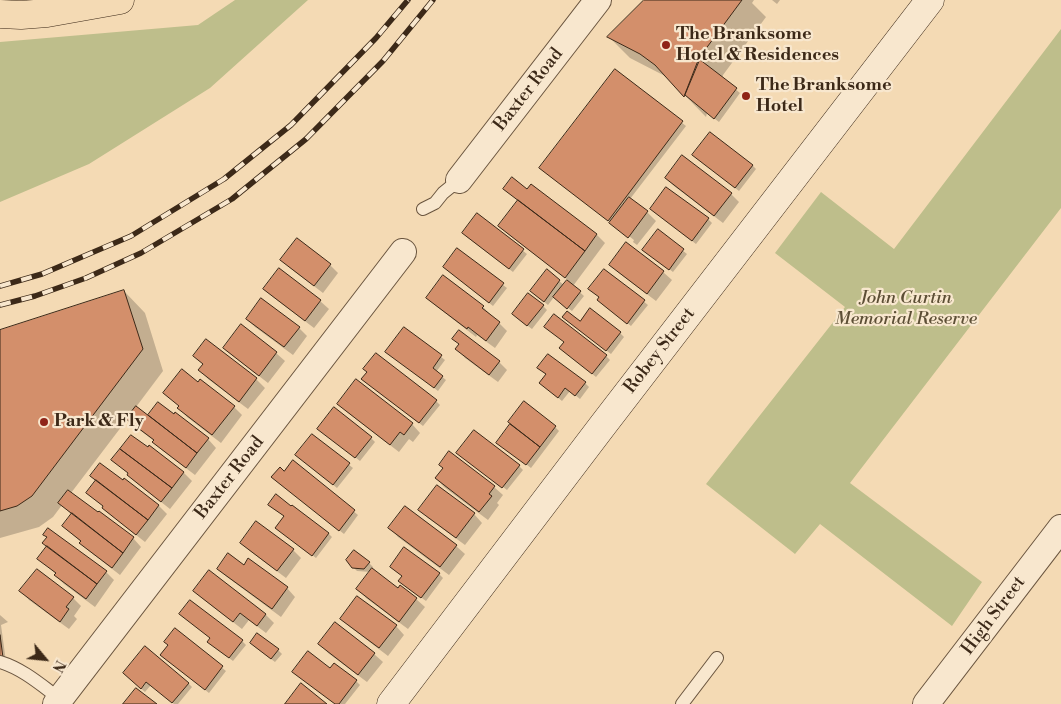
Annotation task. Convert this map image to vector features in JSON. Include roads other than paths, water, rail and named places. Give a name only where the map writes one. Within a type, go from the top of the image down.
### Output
[{"type":"main road","points":[[0,14],[48,13],[120,0]]},
{"type":"street","name":"Baxter Road","points":[[459,180],[598,0]]},
{"type":"street","name":"Robey Street","points":[[391,704],[930,0]]},
{"type":"street","name":"Baxter Road","points":[[58,702],[403,252]]},
{"type":"street","name":"High Street","points":[[926,704],[1061,528]]},
{"type":"lane","points":[[422,209],[435,202],[459,180]]},
{"type":"lane","points":[[682,704],[717,658]]},
{"type":"lane","points":[[0,662],[11,665],[25,674],[58,702]]},
{"type":"railway","points":[[0,286],[42,274],[131,236],[224,179],[291,125],[376,38],[408,0]]},
{"type":"railway","points":[[0,305],[35,296],[86,278],[141,253],[232,199],[306,139],[383,61],[433,0]]},
{"type":"place","name":"The Branksome Hotel & Residences","points":[[666,45]]},
{"type":"place","name":"The Branksome Hotel","points":[[746,96]]},
{"type":"place","name":"Park & Fly","points":[[44,422]]},
{"type":"park label","name":"John Curtin Memorial Reserve","points":[[906,309]]}]
